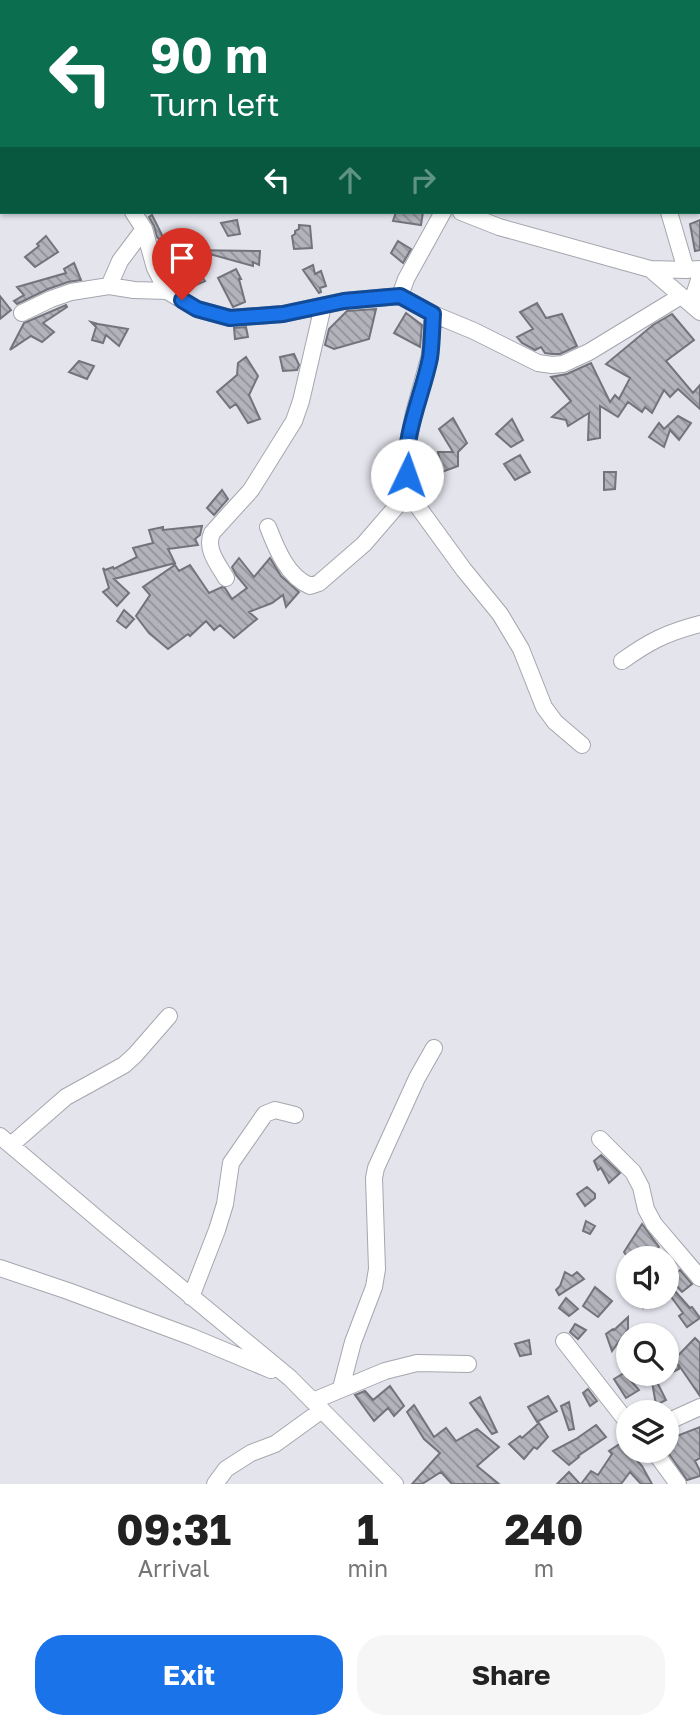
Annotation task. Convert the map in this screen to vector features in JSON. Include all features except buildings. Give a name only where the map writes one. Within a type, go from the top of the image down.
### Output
[{"type":"street","points":[[134,214],[144,229],[155,268],[167,290],[197,309],[230,318],[283,314],[344,301],[400,296],[538,363],[552,365],[563,364],[691,304]]},
{"type":"street","points":[[400,296],[406,279],[442,214]]},
{"type":"street","points":[[472,214],[499,228],[650,269],[695,272]]},
{"type":"street","points":[[670,214],[695,272],[691,304]]},
{"type":"street","points":[[109,286],[120,261],[144,229]]},
{"type":"street","points":[[650,269],[691,304]]},
{"type":"street","points":[[22,313],[71,292],[109,286],[134,290],[167,290]]},
{"type":"street","points":[[226,578],[208,541],[251,490],[295,421],[323,306]]},
{"type":"street","points":[[433,314],[430,355],[405,457],[408,493],[500,614],[521,649],[544,706],[555,722],[582,745]]},
{"type":"street","points":[[268,527],[283,561],[301,582],[310,586],[318,583],[364,544],[408,493]]},
{"type":"street","points":[[622,661],[673,631],[700,624]]},
{"type":"street","points":[[169,1016],[124,1065],[65,1097],[6,1141],[290,1378],[395,1484]]},
{"type":"street","points":[[341,1388],[353,1342],[374,1287],[377,1269],[376,1168],[417,1078],[434,1048]]},
{"type":"street","points":[[191,1297],[218,1230],[231,1163],[265,1114],[275,1110],[295,1115]]},
{"type":"street","points":[[600,1139],[633,1172],[654,1224],[700,1278]]},
{"type":"street","points":[[0,1268],[191,1336],[290,1378]]},
{"type":"street","points":[[564,1341],[616,1408]]},
{"type":"street","points":[[215,1484],[226,1469],[251,1453],[275,1444],[317,1405],[341,1388],[385,1371],[417,1363],[468,1364]]},
{"type":"street","points":[[679,1417],[700,1407]]},
{"type":"street","points":[[663,1463],[678,1484]]},
{"type":"route","points":[[182,300],[197,309],[230,318],[283,314],[344,301],[400,296],[433,314],[430,355],[405,457],[407,475]]}]
